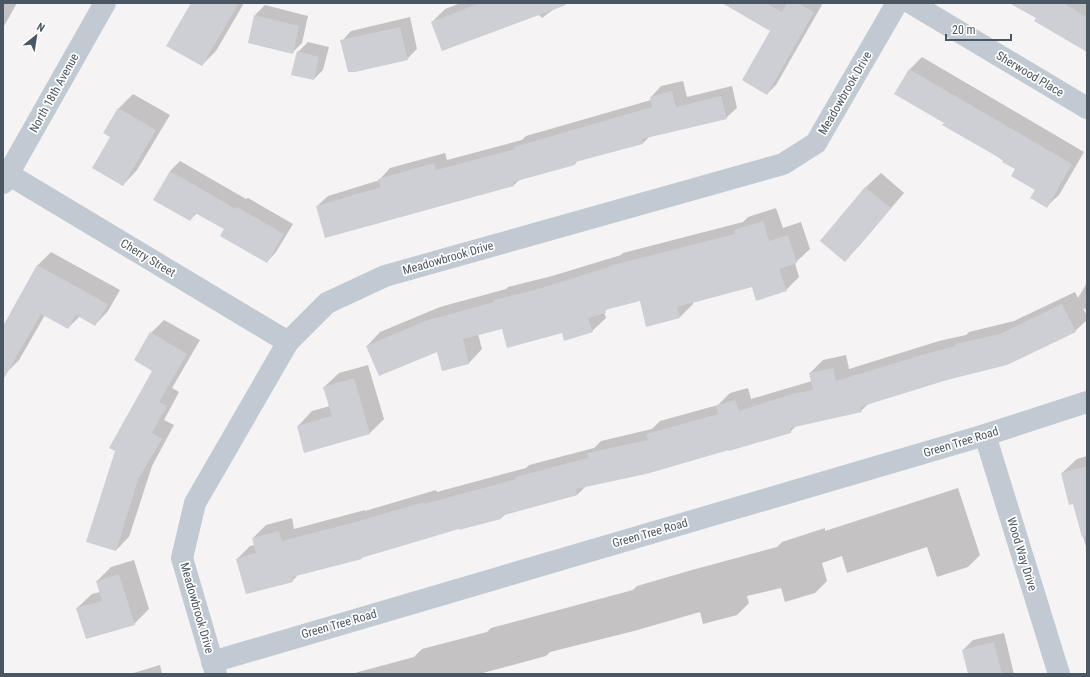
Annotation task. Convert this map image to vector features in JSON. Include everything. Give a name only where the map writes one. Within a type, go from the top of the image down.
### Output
[{"type":"street","name":"North 18th Avenue","points":[[5,178],[104,3]]},
{"type":"street","name":"Meadowbrook Drive","points":[[214,668],[182,558],[195,503],[288,342],[327,303],[385,276],[783,164],[816,143],[897,3]]},
{"type":"street","name":"Sherwood Place","points":[[911,3],[1087,108]]},
{"type":"street","name":"Cherry Street","points":[[5,178],[288,342]]},
{"type":"street","name":"Green Tree Road","points":[[214,668],[985,435],[1087,402]]},
{"type":"street","name":"Wood Way Drive","points":[[985,435],[1059,674]]},
{"type":"building","points":[[191,3],[239,3],[202,66],[166,46]]},
{"type":"building","points":[[480,3],[565,3],[566,5],[442,51],[431,22]]},
{"type":"building","points":[[722,3],[766,3],[782,12],[787,3],[798,3],[814,12],[767,95],[742,80],[770,31]]},
{"type":"building","points":[[1009,3],[1063,3],[1087,17],[1087,52],[1034,21],[1036,18]]},
{"type":"building","points":[[254,15],[299,26],[293,54],[248,43]]},
{"type":"building","points":[[400,27],[408,60],[355,72],[348,72],[340,40]]},
{"type":"building","points":[[297,51],[319,57],[314,80],[291,75]]},
{"type":"building","points":[[909,69],[1072,164],[1047,208],[1030,198],[1035,190],[1011,176],[1015,169],[1002,162],[1003,160],[942,125],[944,123],[894,94]]},
{"type":"building","points":[[672,91],[676,107],[721,96],[727,119],[642,139],[643,144],[575,162],[575,165],[513,182],[514,186],[325,238],[316,206],[381,187],[378,179],[434,163],[436,170],[515,149],[514,147],[652,107],[650,97]]},
{"type":"building","points":[[118,108],[156,130],[123,186],[92,168],[110,137],[103,133]]},
{"type":"building","points":[[170,171],[236,209],[237,207],[284,234],[267,263],[220,236],[224,229],[195,213],[190,221],[153,200]]},
{"type":"building","points":[[865,187],[891,208],[845,262],[820,241]]},
{"type":"building","points":[[763,221],[769,241],[788,235],[797,263],[779,269],[787,291],[756,301],[752,287],[677,307],[680,318],[646,327],[640,301],[605,310],[606,313],[588,318],[593,332],[564,341],[562,333],[507,348],[502,329],[463,339],[469,364],[442,371],[437,352],[379,376],[366,346],[425,321],[494,302],[494,300],[538,289],[609,266],[735,234],[734,230]]},
{"type":"building","points":[[37,265],[108,304],[95,326],[76,315],[68,329],[41,314],[3,380],[3,326]]},
{"type":"building","points":[[1062,304],[1076,332],[1007,365],[947,380],[860,407],[862,412],[790,428],[791,433],[729,451],[646,474],[576,489],[577,495],[501,516],[501,519],[459,529],[361,558],[362,559],[292,577],[293,582],[246,594],[236,559],[256,553],[252,538],[279,531],[282,541],[424,502],[424,504],[516,479],[515,477],[588,458],[587,453],[648,440],[646,434],[718,414],[716,406],[735,400],[739,411],[792,394],[813,390],[809,373],[833,368],[836,381],[956,346],[955,344],[1000,334]]},
{"type":"building","points":[[150,332],[187,354],[159,402],[167,406],[152,433],[162,439],[138,480],[116,551],[86,542],[115,451],[109,448],[152,371],[134,360]]},
{"type":"building","points":[[354,378],[370,434],[304,453],[297,426],[332,416],[323,387]]},
{"type":"building","points":[[1087,466],[1087,536],[1082,537],[1073,504],[1069,505],[1061,473]]},
{"type":"building","points":[[119,574],[135,625],[86,639],[76,608],[102,601],[96,581]]},
{"type":"building","points":[[994,642],[1002,674],[968,674],[962,650]]}]
